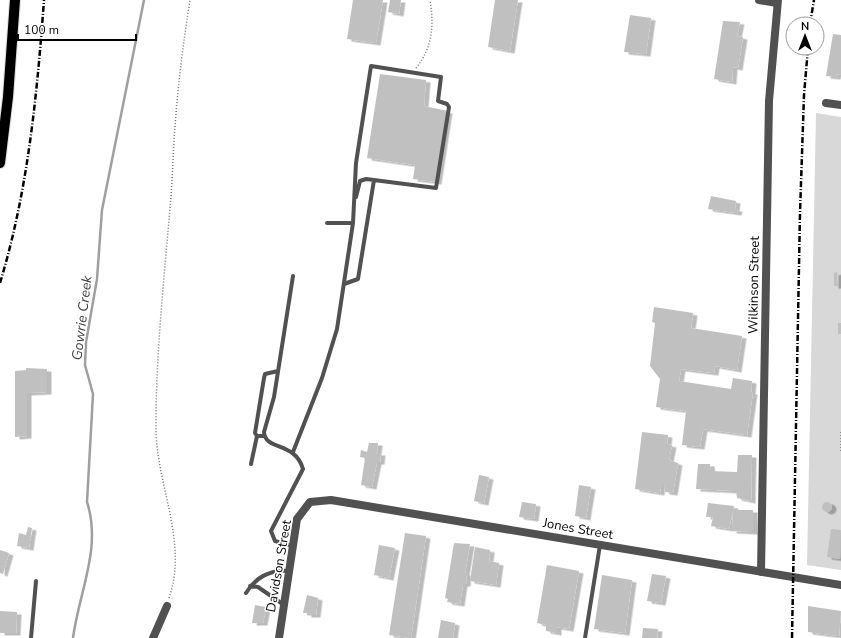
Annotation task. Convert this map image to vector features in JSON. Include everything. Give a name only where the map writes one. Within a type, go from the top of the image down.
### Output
[{"type":"main road","points":[[0,163],[8,97],[15,0]]},
{"type":"street","points":[[759,0],[777,1]]},
{"type":"street","name":"Wilkinson Street","points":[[761,572],[769,101],[777,1]]},
{"type":"street","points":[[826,103],[841,105]]},
{"type":"street","name":"Jones Street","points":[[310,502],[331,500],[841,585]]},
{"type":"street","name":"Davidson Street","points":[[279,638],[297,519],[310,502]]},
{"type":"street","points":[[153,638],[167,606]]},
{"type":"lane","points":[[293,452],[328,362],[337,329],[356,197],[356,156],[371,66],[441,77],[438,101],[449,105],[438,185],[436,188],[363,179],[360,181],[356,197]]},
{"type":"lane","points":[[344,284],[358,279],[374,180]]},
{"type":"lane","points":[[327,223],[353,223]]},
{"type":"lane","points":[[293,276],[278,371],[264,436],[268,442],[293,452],[301,463],[303,469],[302,475],[271,531],[275,542],[293,546]]},
{"type":"lane","points":[[251,464],[257,436],[256,429],[265,374],[278,371]]},
{"type":"lane","points":[[257,436],[264,436]]},
{"type":"lane","points":[[585,638],[600,545]]},
{"type":"lane","points":[[246,593],[254,581],[262,576],[275,572],[289,571]]},
{"type":"lane","points":[[31,638],[36,581]]},
{"type":"lane","points":[[250,586],[258,587],[284,605]]},
{"type":"path","points":[[167,606],[173,583],[176,560],[174,535],[161,476],[157,444],[156,391],[176,115],[190,0]]},
{"type":"path","points":[[413,72],[426,54],[431,40],[433,27],[430,0]]},
{"type":"path","points":[[841,432],[841,452]]},
{"type":"shaded area","points":[[816,113],[841,117],[841,570],[807,565]]},
{"type":"building","points":[[353,0],[383,0],[376,43],[347,39]]},
{"type":"building","points":[[390,0],[401,0],[399,14],[388,12]]},
{"type":"building","points":[[495,0],[518,0],[510,51],[488,47]]},
{"type":"building","points":[[630,15],[651,18],[646,54],[624,52]]},
{"type":"building","points":[[723,21],[740,22],[737,36],[743,37],[738,68],[733,67],[732,82],[714,79]]},
{"type":"building","points":[[833,34],[841,35],[841,75],[837,74],[836,77],[826,76]]},
{"type":"building","points":[[380,74],[426,80],[424,106],[448,111],[437,182],[413,179],[415,165],[367,158]]},
{"type":"building","points":[[711,196],[736,201],[735,209],[738,209],[737,213],[708,209]]},
{"type":"building","points":[[837,272],[838,286],[834,286],[834,273]]},
{"type":"building","points":[[654,307],[693,313],[691,328],[742,336],[737,370],[715,366],[714,373],[681,369],[679,381],[731,389],[733,378],[752,381],[751,392],[753,392],[747,435],[703,429],[700,447],[682,445],[686,411],[656,407],[660,379],[650,366],[655,323],[652,322]]},
{"type":"building","points":[[838,323],[841,323],[841,334],[838,334]]},
{"type":"building","points":[[26,368],[47,369],[47,392],[27,393],[27,436],[15,437],[15,371],[26,370]]},
{"type":"building","points":[[642,432],[668,435],[667,444],[672,445],[669,460],[678,463],[673,493],[665,492],[664,485],[661,485],[660,493],[635,489]]},
{"type":"building","points":[[369,443],[378,443],[377,453],[381,453],[380,462],[377,462],[372,487],[361,485],[365,458],[360,457],[361,450],[367,452]]},
{"type":"building","points":[[738,455],[752,455],[751,501],[737,498],[736,491],[696,489],[698,464],[710,464],[711,471],[737,472]]},
{"type":"building","points":[[479,475],[489,477],[484,503],[474,501]]},
{"type":"building","points":[[579,485],[591,487],[586,518],[575,516]]},
{"type":"building","points":[[522,502],[536,504],[534,519],[519,517]]},
{"type":"building","points":[[825,502],[829,502],[831,503],[831,511],[825,512],[822,509],[822,505]]},
{"type":"building","points":[[708,503],[734,506],[729,529],[711,526],[713,517],[706,517]]},
{"type":"building","points":[[733,510],[753,510],[753,532],[732,531]]},
{"type":"building","points":[[28,527],[32,528],[29,548],[17,546],[19,533],[26,535]]},
{"type":"building","points":[[831,529],[841,530],[840,559],[827,557]]},
{"type":"building","points":[[405,533],[426,536],[411,638],[389,635]]},
{"type":"building","points":[[454,543],[470,544],[465,573],[467,573],[466,584],[463,584],[460,604],[447,602],[448,599],[445,598]]},
{"type":"building","points":[[379,545],[395,548],[389,578],[374,575]]},
{"type":"building","points":[[475,547],[490,550],[489,561],[499,563],[496,585],[470,581]]},
{"type":"building","points":[[0,550],[9,553],[3,574],[0,573]]},
{"type":"building","points":[[547,565],[579,571],[569,629],[557,627],[557,633],[546,631],[546,625],[537,623]]},
{"type":"building","points":[[652,574],[666,576],[661,603],[647,601]]},
{"type":"building","points":[[602,575],[632,580],[625,633],[594,629]]},
{"type":"building","points":[[307,595],[318,598],[316,615],[307,615],[307,613],[303,613]]},
{"type":"building","points":[[255,605],[266,607],[263,623],[252,623]]},
{"type":"building","points":[[808,606],[841,611],[839,636],[808,632]]},
{"type":"building","points":[[0,611],[17,612],[16,633],[0,633]]},
{"type":"building","points":[[441,620],[455,623],[453,638],[438,638]]},
{"type":"building","points":[[643,628],[658,629],[657,638],[642,638]]},
{"type":"waterway","name":"Gowrie Creek","points":[[73,638],[88,570],[92,536],[91,519],[87,502],[93,394],[85,365],[86,342],[97,279],[102,210],[144,0]]},
{"type":"railway","points":[[0,283],[18,213],[30,143],[44,0]]},
{"type":"railway","points":[[811,16],[814,0]]},
{"type":"railway","points":[[792,638],[800,213],[804,95],[807,56]]}]
